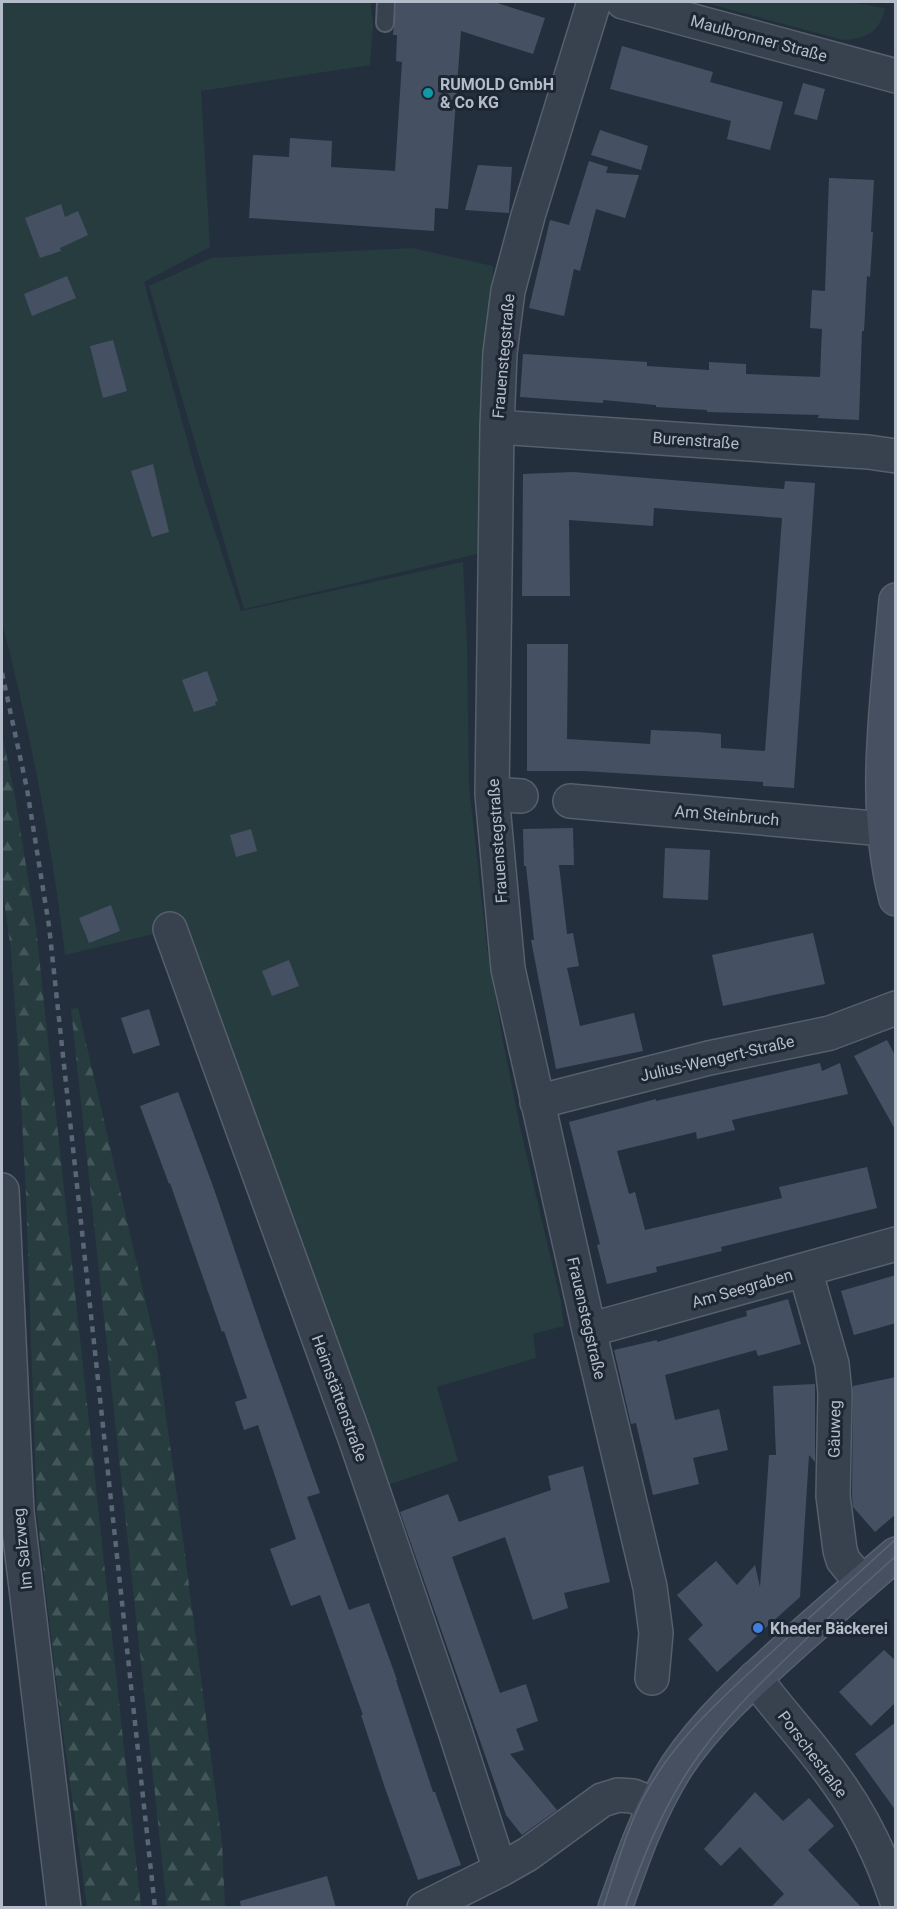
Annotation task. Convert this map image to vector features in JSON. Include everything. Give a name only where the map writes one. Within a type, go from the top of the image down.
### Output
[{"type":"main road","points":[[896,600],[883,769],[884,829],[896,899]]},
{"type":"main road","points":[[615,1908],[655,1805],[677,1766],[691,1747],[755,1678],[896,1554]]},
{"type":"street","name":"Frauenstegstraße","points":[[594,2],[513,266],[507,291],[500,353],[497,427],[508,969],[589,1330],[650,1587],[656,1633],[652,1678]]},
{"type":"street","name":"Maulbronner Straße","points":[[623,2],[896,76]]},
{"type":"street","name":"Burenstraße","points":[[497,427],[868,452],[896,456]]},
{"type":"street","name":"Am Steinbruch","points":[[570,801],[884,829]]},
{"type":"street","name":"Heimstättenstraße","points":[[170,929],[356,1441],[500,1870]]},
{"type":"street","name":"Julius-Wengert-Straße","points":[[537,1102],[709,1058],[830,1033],[896,1008]]},
{"type":"street","name":"Im Salzweg","points":[[2,1190],[9,1513],[64,1908]]},
{"type":"street","name":"Am Seegraben","points":[[589,1330],[896,1244]]},
{"type":"street","name":"Gäuweg","points":[[806,1270],[832,1364],[835,1393],[833,1496],[840,1550],[843,1560],[862,1583]]},
{"type":"street","name":"Porschestraße","points":[[755,1678],[838,1783],[867,1831],[896,1899]]},
{"type":"street","points":[[424,1908],[528,1854],[602,1800],[618,1795],[633,1796],[655,1805]]},
{"type":"lane","points":[[386,2],[386,22]]},
{"type":"green space","points":[[2,2],[371,2],[373,25],[370,65],[201,91],[210,247],[144,282],[199,483],[241,611],[463,562],[469,786],[487,948],[520,1127],[561,1302],[564,1326],[533,1334],[536,1358],[437,1387],[458,1461],[385,1486],[183,927],[65,955],[54,871],[39,787],[2,622]]},
{"type":"green space","points":[[702,2],[849,2],[885,8],[880,23],[871,33],[859,38],[843,40]]},
{"type":"green space","points":[[412,248],[493,266],[486,552],[244,609],[149,286],[211,258]]},
{"type":"green space","points":[[2,734],[14,791],[36,928],[141,1907],[87,1907],[58,1696],[37,1514],[19,1063],[11,951],[2,886]]},
{"type":"green space","points":[[78,1008],[157,1351],[222,1843],[225,1907],[167,1907],[71,1009]]},
{"type":"building","name":"RUMOLD GmbH & Co KG","points":[[396,2],[494,2],[545,18],[533,54],[461,31],[448,209],[435,208],[434,231],[249,218],[253,155],[289,157],[290,138],[332,141],[331,167],[395,171],[402,62],[396,61],[397,35],[393,35]]},
{"type":"building","points":[[622,46],[713,72],[710,82],[783,102],[770,150],[727,139],[731,121],[610,89]]},
{"type":"building","points":[[803,83],[825,89],[817,120],[794,114]]},
{"type":"building","points":[[600,130],[648,146],[641,170],[591,155]]},
{"type":"building","points":[[589,161],[608,167],[606,173],[639,175],[625,218],[596,209],[580,271],[574,269],[564,316],[529,308],[550,220],[569,225]]},
{"type":"building","points":[[478,165],[512,167],[509,213],[465,210]]},
{"type":"building","points":[[829,178],[874,180],[870,277],[867,276],[864,331],[862,331],[859,420],[818,418],[819,415],[707,412],[707,410],[656,407],[656,405],[603,400],[603,403],[520,397],[523,354],[647,362],[647,366],[709,370],[709,362],[746,364],[746,374],[820,377],[822,329],[810,328],[812,290],[825,291]]},
{"type":"building","points":[[61,204],[65,217],[78,211],[88,235],[60,248],[61,251],[40,258],[25,218]]},
{"type":"building","points":[[67,276],[76,298],[32,316],[24,294]]},
{"type":"building","points":[[113,340],[127,391],[103,398],[90,346]]},
{"type":"building","points":[[153,464],[169,532],[152,537],[131,471]]},
{"type":"building","points":[[573,472],[784,489],[785,481],[815,483],[794,788],[763,786],[763,782],[583,771],[527,771],[527,644],[568,644],[567,739],[650,744],[651,730],[698,732],[721,734],[721,748],[765,751],[782,518],[654,508],[653,526],[569,520],[570,596],[522,596],[523,474]]},
{"type":"building","points":[[207,671],[218,701],[215,702],[216,705],[194,712],[182,680]]},
{"type":"building","points":[[573,828],[574,865],[559,865],[567,934],[573,933],[579,966],[567,968],[580,1026],[634,1013],[643,1051],[556,1069],[531,940],[534,940],[526,866],[524,866],[523,829]]},
{"type":"building","points":[[251,829],[257,851],[236,857],[230,835]]},
{"type":"building","points":[[665,848],[710,850],[708,900],[663,898]]},
{"type":"building","points":[[111,905],[120,931],[89,943],[79,918]]},
{"type":"building","points":[[813,933],[825,984],[723,1006],[712,955]]},
{"type":"building","points":[[289,960],[299,986],[272,996],[262,971]]},
{"type":"building","points":[[149,1009],[160,1045],[133,1054],[121,1018]]},
{"type":"building","points":[[887,1040],[896,1057],[896,1131],[854,1056]]},
{"type":"building","points":[[820,1063],[822,1071],[840,1063],[848,1094],[732,1120],[735,1130],[697,1139],[696,1132],[617,1151],[629,1194],[635,1192],[645,1230],[782,1198],[779,1187],[867,1167],[877,1208],[721,1247],[722,1251],[656,1267],[657,1272],[607,1284],[597,1245],[600,1244],[569,1122],[656,1099],[656,1101]]},
{"type":"building","points":[[178,1092],[320,1493],[307,1497],[349,1610],[369,1603],[397,1680],[433,1792],[435,1792],[461,1865],[418,1880],[320,1595],[291,1606],[270,1549],[296,1539],[258,1425],[244,1430],[235,1402],[247,1398],[140,1106]]},
{"type":"building","points":[[896,1275],[896,1323],[854,1335],[841,1291]]},
{"type":"building","points":[[788,1299],[801,1344],[758,1356],[756,1350],[665,1375],[675,1420],[719,1409],[728,1450],[693,1458],[699,1484],[653,1495],[636,1423],[631,1424],[614,1350],[657,1340],[657,1342],[747,1316],[746,1311]]},
{"type":"building","points":[[896,1377],[896,1514],[875,1532],[853,1507],[853,1386]]},
{"type":"building","points":[[815,1384],[815,1462],[809,1455],[800,1597],[717,1672],[688,1639],[703,1625],[677,1595],[716,1561],[737,1585],[755,1565],[760,1587],[769,1455],[776,1455],[773,1386]]},
{"type":"building","points":[[583,1466],[610,1582],[564,1593],[568,1608],[533,1620],[505,1537],[452,1557],[500,1693],[526,1684],[538,1721],[516,1729],[524,1750],[510,1754],[557,1810],[522,1835],[506,1815],[400,1512],[448,1494],[459,1522],[551,1490],[548,1476]]},
{"type":"building","points":[[884,1650],[896,1661],[896,1702],[871,1726],[839,1692]]},
{"type":"building","points":[[896,1722],[896,1811],[855,1754]]},
{"type":"building","points":[[755,1792],[783,1821],[809,1798],[834,1826],[808,1850],[862,1908],[770,1908],[784,1894],[740,1847],[721,1866],[704,1849]]},
{"type":"building","points":[[327,1876],[336,1908],[241,1908],[240,1901]]},
{"type":"tram line","points":[[603,1908],[630,1826],[642,1800],[684,1738],[719,1701],[896,1539]]},
{"type":"tram line","points":[[625,1908],[660,1821],[688,1771],[712,1737],[769,1675],[896,1556]]},
{"type":"railway","points":[[2,673],[27,789],[49,926],[155,1908]]},
{"type":"place","name":"RUMOLD GmbH & Co KG","points":[[428,93]]},
{"type":"place","name":"Kheder Bäckerei","points":[[758,1628]]}]
